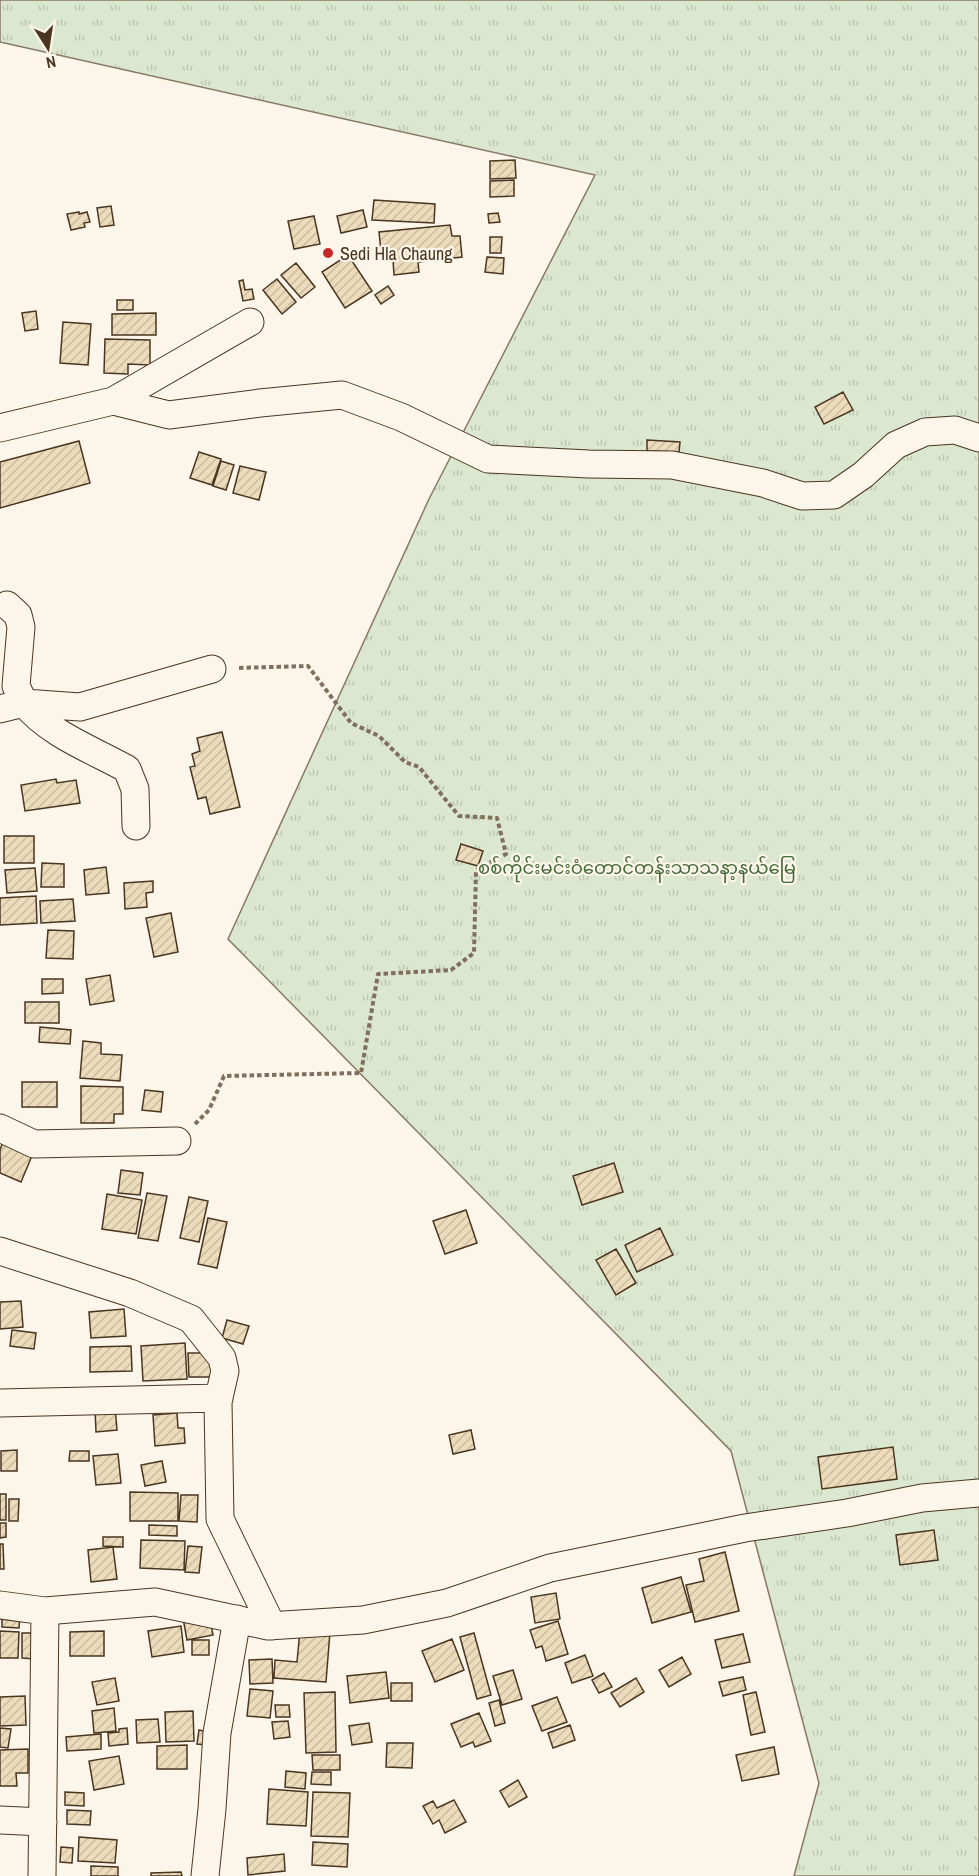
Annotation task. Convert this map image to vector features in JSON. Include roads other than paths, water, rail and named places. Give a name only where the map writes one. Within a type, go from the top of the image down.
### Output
[{"type":"street","points":[[0,428],[113,401],[250,322]]},
{"type":"street","points":[[113,401],[169,415],[342,395],[401,417],[488,459],[672,465],[762,483],[802,496],[834,495],[863,475],[896,445],[925,432],[955,430],[979,438]]},
{"type":"street","points":[[7,605],[18,615],[21,627],[12,706]]},
{"type":"street","points":[[12,706],[80,707],[212,669]]},
{"type":"street","points":[[12,706],[33,715],[127,769],[135,789],[136,826]]},
{"type":"street","points":[[0,1128],[34,1144],[177,1141]]},
{"type":"street","points":[[0,1251],[130,1293],[191,1319],[222,1358],[225,1371],[219,1398],[220,1519],[272,1626]]},
{"type":"street","points":[[0,1403],[219,1398]]},
{"type":"street","points":[[0,1605],[45,1611],[155,1602],[272,1626],[363,1620],[447,1603],[550,1568],[745,1527],[847,1513],[922,1498],[979,1493]]},
{"type":"street","points":[[42,1876],[45,1611]]},
{"type":"street","points":[[205,1876],[217,1733],[237,1619]]},
{"type":"street","points":[[0,1820],[43,1822]]},
{"type":"place","name":"Sedi Hla Chaung","points":[[328,253]]},
{"type":"park label","name":"စစ်ကိုင်းမင်းဝံတောင်တန်းသာသနာ့နယ်မြေ","points":[[637,867]]}]
